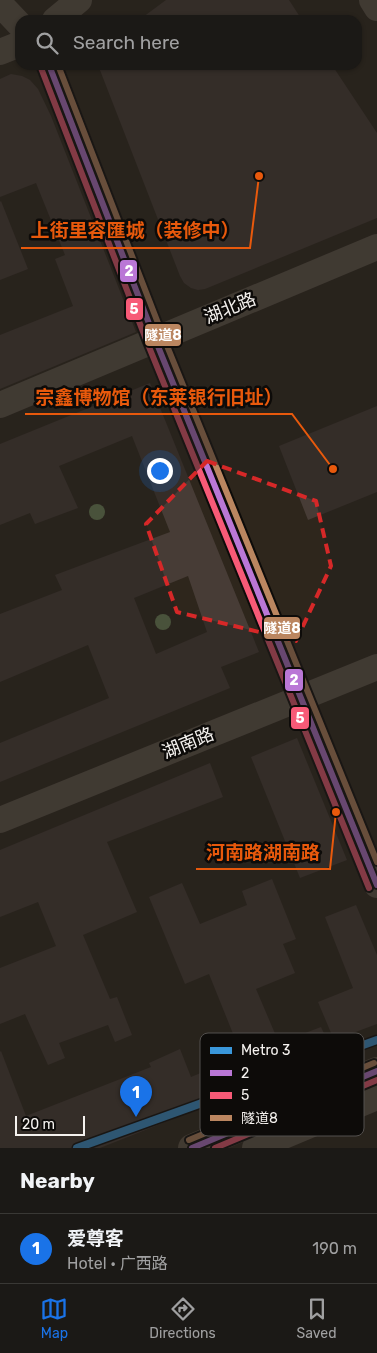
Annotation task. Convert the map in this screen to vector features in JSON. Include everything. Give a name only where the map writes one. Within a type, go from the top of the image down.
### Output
[{"type":"main road","points":[[364,1075],[377,1070]]},
{"type":"main road","points":[[192,1148],[220,1136]]},
{"type":"street","points":[[61,15],[79,0]]},
{"type":"street","points":[[372,0],[377,8]]},
{"type":"street","points":[[0,4],[15,20]]},
{"type":"street","points":[[0,52],[15,46]]},
{"type":"street","points":[[50,70],[155,339],[377,884]]},
{"type":"street","name":"湖北路","points":[[0,405],[377,247]]},
{"type":"street","name":"湖南路","points":[[0,820],[377,667]]},
{"type":"street","points":[[364,1103],[377,1098]]},
{"type":"street","points":[[255,1148],[284,1136]]},
{"type":"highlighted area","points":[[207,461],[316,501],[331,566],[296,641],[177,612],[146,524]]},
{"type":"shaded area","points":[[0,0],[377,0],[377,1148],[0,1148]]},
{"type":"building","points":[[166,0],[289,0],[299,15],[146,15]]},
{"type":"building","points":[[100,70],[335,70],[377,133],[377,218],[205,289],[191,288],[184,283]]},
{"type":"building","points":[[11,74],[30,80],[38,89],[51,116],[136,332],[0,389],[0,335],[73,306],[55,259],[65,255],[36,183],[0,197],[0,79]]},
{"type":"building","points":[[0,202],[28,269],[0,280]]},
{"type":"building","points":[[150,383],[259,652],[221,667],[230,688],[0,782],[0,743],[109,698],[88,645],[0,682],[0,614],[62,590],[55,575],[170,532],[132,436],[59,466],[78,508],[35,524],[30,513],[0,525],[0,444]],"holes":[[[188,576],[207,632],[156,654],[134,598]]]},
{"type":"building","points":[[377,406],[377,492],[308,520],[279,446]]},
{"type":"building","points":[[297,738],[347,860],[300,878],[251,757]]},
{"type":"building","points":[[210,763],[223,797],[107,842],[137,912],[83,935],[110,999],[117,997],[132,1035],[115,1042],[108,1025],[59,1043],[65,1058],[48,1065],[25,1014],[0,1024],[0,968],[56,946],[38,902],[0,917],[0,850]]},
{"type":"building","points":[[272,879],[296,939],[283,944],[295,973],[256,989],[275,1033],[233,1033],[209,974],[185,984],[149,897],[182,883],[200,924],[247,905],[242,891]]},
{"type":"building","points":[[356,905],[377,955],[377,1024],[353,1033],[331,1033],[318,1002],[353,988],[325,917]]},
{"type":"building","points":[[321,1027],[324,1033],[305,1033]]},
{"type":"building","points":[[180,1049],[191,1077],[200,1073],[200,1108],[100,1148],[0,1148],[1,1051],[26,1116],[151,1067],[149,1063]]},
{"type":"metro line","name":"3","points":[[364,1045],[377,1040]]},
{"type":"metro line","name":"3","points":[[77,1148],[200,1104]]},
{"type":"transit line","name":"5","points":[[42,70],[147,342],[369,888]]},
{"type":"transit line","name":"2","points":[[51,70],[155,339],[377,885]]},
{"type":"transit line","name":"隧道8","points":[[60,70],[163,336],[377,862]]},
{"type":"transit line","name":"隧道8","points":[[364,1067],[374,1063]]},
{"type":"transit line","name":"2","points":[[364,1076],[377,1071]]},
{"type":"transit line","name":"5","points":[[364,1085],[377,1080]]},
{"type":"transit line","name":"隧道8","points":[[189,1140],[200,1135]]},
{"type":"transit line","name":"2","points":[[192,1148],[221,1136]]},
{"type":"transit line","name":"5","points":[[215,1148],[244,1136]]},
{"type":"place","name":"上街里容匯城（装修中）","points":[[259,176]]},
{"type":"place","name":"宗鑫博物馆（东莱银行旧址）","points":[[333,469]]},
{"type":"place","name":"河南路湖南路","points":[[336,812]]},
{"type":"place","name":"爱尊客","points":[[136,1117]]}]
